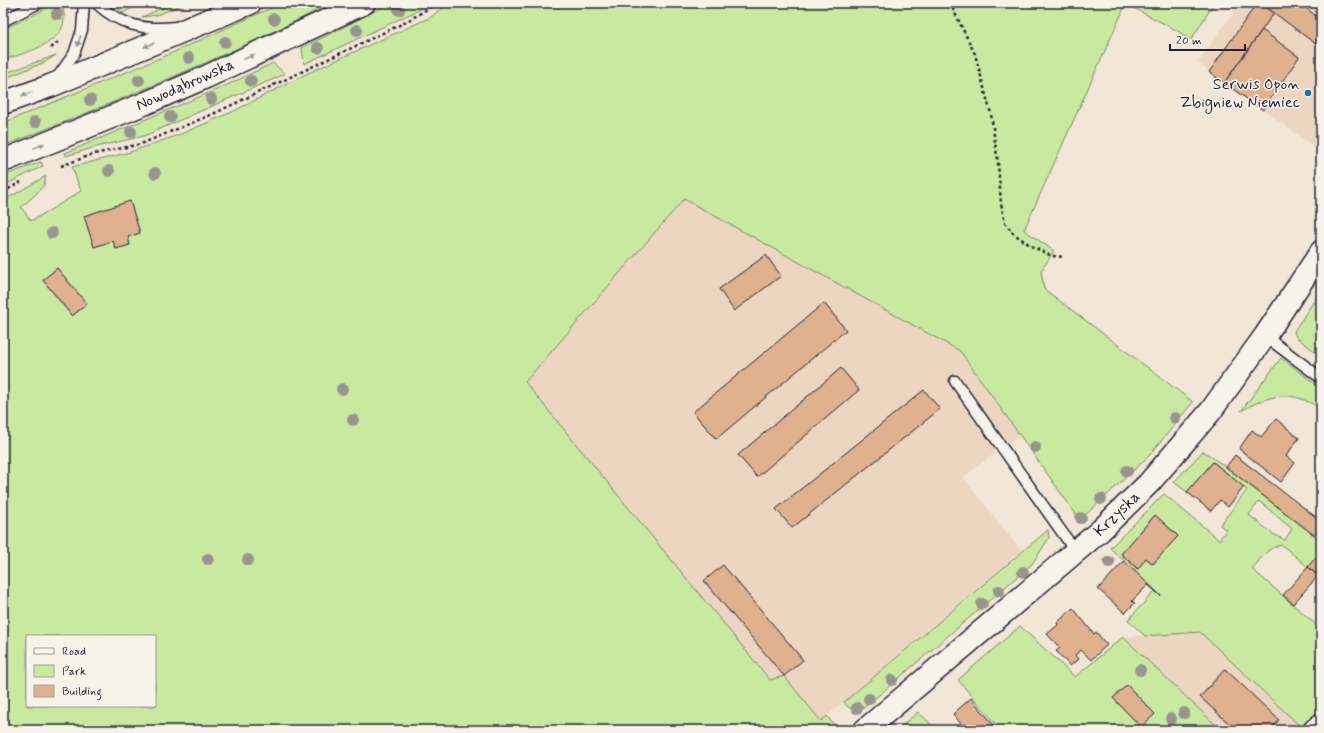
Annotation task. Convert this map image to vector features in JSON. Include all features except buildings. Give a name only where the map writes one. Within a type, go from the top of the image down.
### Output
[{"type":"street","points":[[3,103],[50,86],[250,3]]},
{"type":"street","name":"Nowodąbrowska","points":[[3,161],[186,85],[364,3]]},
{"type":"street","name":"Krzyska","points":[[865,730],[1102,530],[1149,483],[1210,412],[1321,252]]},
{"type":"street","points":[[1314,730],[1321,724]]},
{"type":"lane","points":[[3,21],[39,3]]},
{"type":"lane","points":[[50,86],[65,69],[74,54],[82,30],[84,3]]},
{"type":"lane","points":[[96,3],[106,12],[119,20],[133,25],[154,28],[202,23]]},
{"type":"lane","points":[[1264,336],[1321,378]]},
{"type":"lane","points":[[955,381],[1076,552]]},
{"type":"path","points":[[56,167],[94,154],[140,144],[213,114],[406,22],[437,3]]},
{"type":"path","points":[[950,3],[975,54],[991,114],[998,163],[1001,203],[1005,223],[1014,234],[1033,247],[1052,256],[1064,257]]},
{"type":"path","points":[[3,192],[28,179]]},
{"type":"shaded area","points":[[1240,3],[1321,3],[1321,151],[1198,63]]},
{"type":"shaded area","points":[[684,199],[960,351],[1020,435],[963,477],[1021,551],[821,721],[784,676],[770,681],[525,382]]},
{"type":"shaded area","points":[[1200,632],[1303,729],[1221,730],[1123,637]]},
{"type":"green space","points":[[107,3],[142,3],[123,13]]},
{"type":"green space","points":[[173,3],[186,3],[157,15],[142,17]]},
{"type":"green space","points":[[282,3],[332,3],[292,23],[169,79],[3,146],[3,123],[165,56]]},
{"type":"green space","points":[[391,3],[430,3],[425,7],[304,64],[302,48]]},
{"type":"green space","points":[[448,3],[1214,3],[1191,40],[1176,30],[1126,4],[1024,230],[1054,251],[1041,271],[1044,289],[1193,402],[1149,456],[1080,520],[960,351],[684,199],[525,382],[770,680],[784,676],[821,721],[827,716],[834,725],[835,730],[3,730],[3,201],[46,176],[44,185],[21,207],[31,221],[81,191],[72,167],[130,152],[181,134],[232,112],[308,73],[431,17]],"holes":[[[57,268],[87,304],[72,316],[43,280]]]},
{"type":"green space","points":[[52,5],[63,7],[64,19],[62,28],[57,35],[50,42],[41,47],[3,60],[3,29]]},
{"type":"green space","points":[[56,55],[45,62],[3,79],[3,74]]},
{"type":"green space","points":[[273,63],[285,74],[144,136],[96,147],[66,156],[65,153],[223,87]]},
{"type":"green space","points":[[41,162],[43,166],[3,186],[3,176]]},
{"type":"green space","points":[[1321,291],[1321,356],[1296,337],[1294,331]]},
{"type":"green space","points":[[1281,358],[1321,388],[1321,409],[1300,398],[1281,396],[1262,401],[1241,411]]},
{"type":"green space","points":[[1203,451],[1319,539],[1321,537],[1321,561],[1316,557],[1308,567],[1282,545],[1269,550],[1252,569],[1321,629],[1321,713],[1303,729],[1200,632],[1145,636],[1128,620],[1155,591],[1161,596],[1110,548],[1164,494],[1219,540],[1226,530],[1220,525],[1247,490],[1213,462],[1187,492],[1174,482]],"holes":[[[1259,501],[1292,529],[1285,540],[1273,534],[1249,515]],[[1155,515],[1178,536],[1153,564],[1146,558],[1137,569],[1121,554]]]},
{"type":"green space","points":[[1048,530],[1049,538],[1032,564],[858,713],[848,707],[844,702]]},
{"type":"green space","points":[[1020,626],[1075,677],[1123,637],[1221,730],[1001,730],[958,680]]},
{"type":"green space","points":[[918,712],[937,730],[897,730]]},
{"type":"place","name":"Serwis Opon Zbigniew Niemiec","points":[[1308,93]]}]
